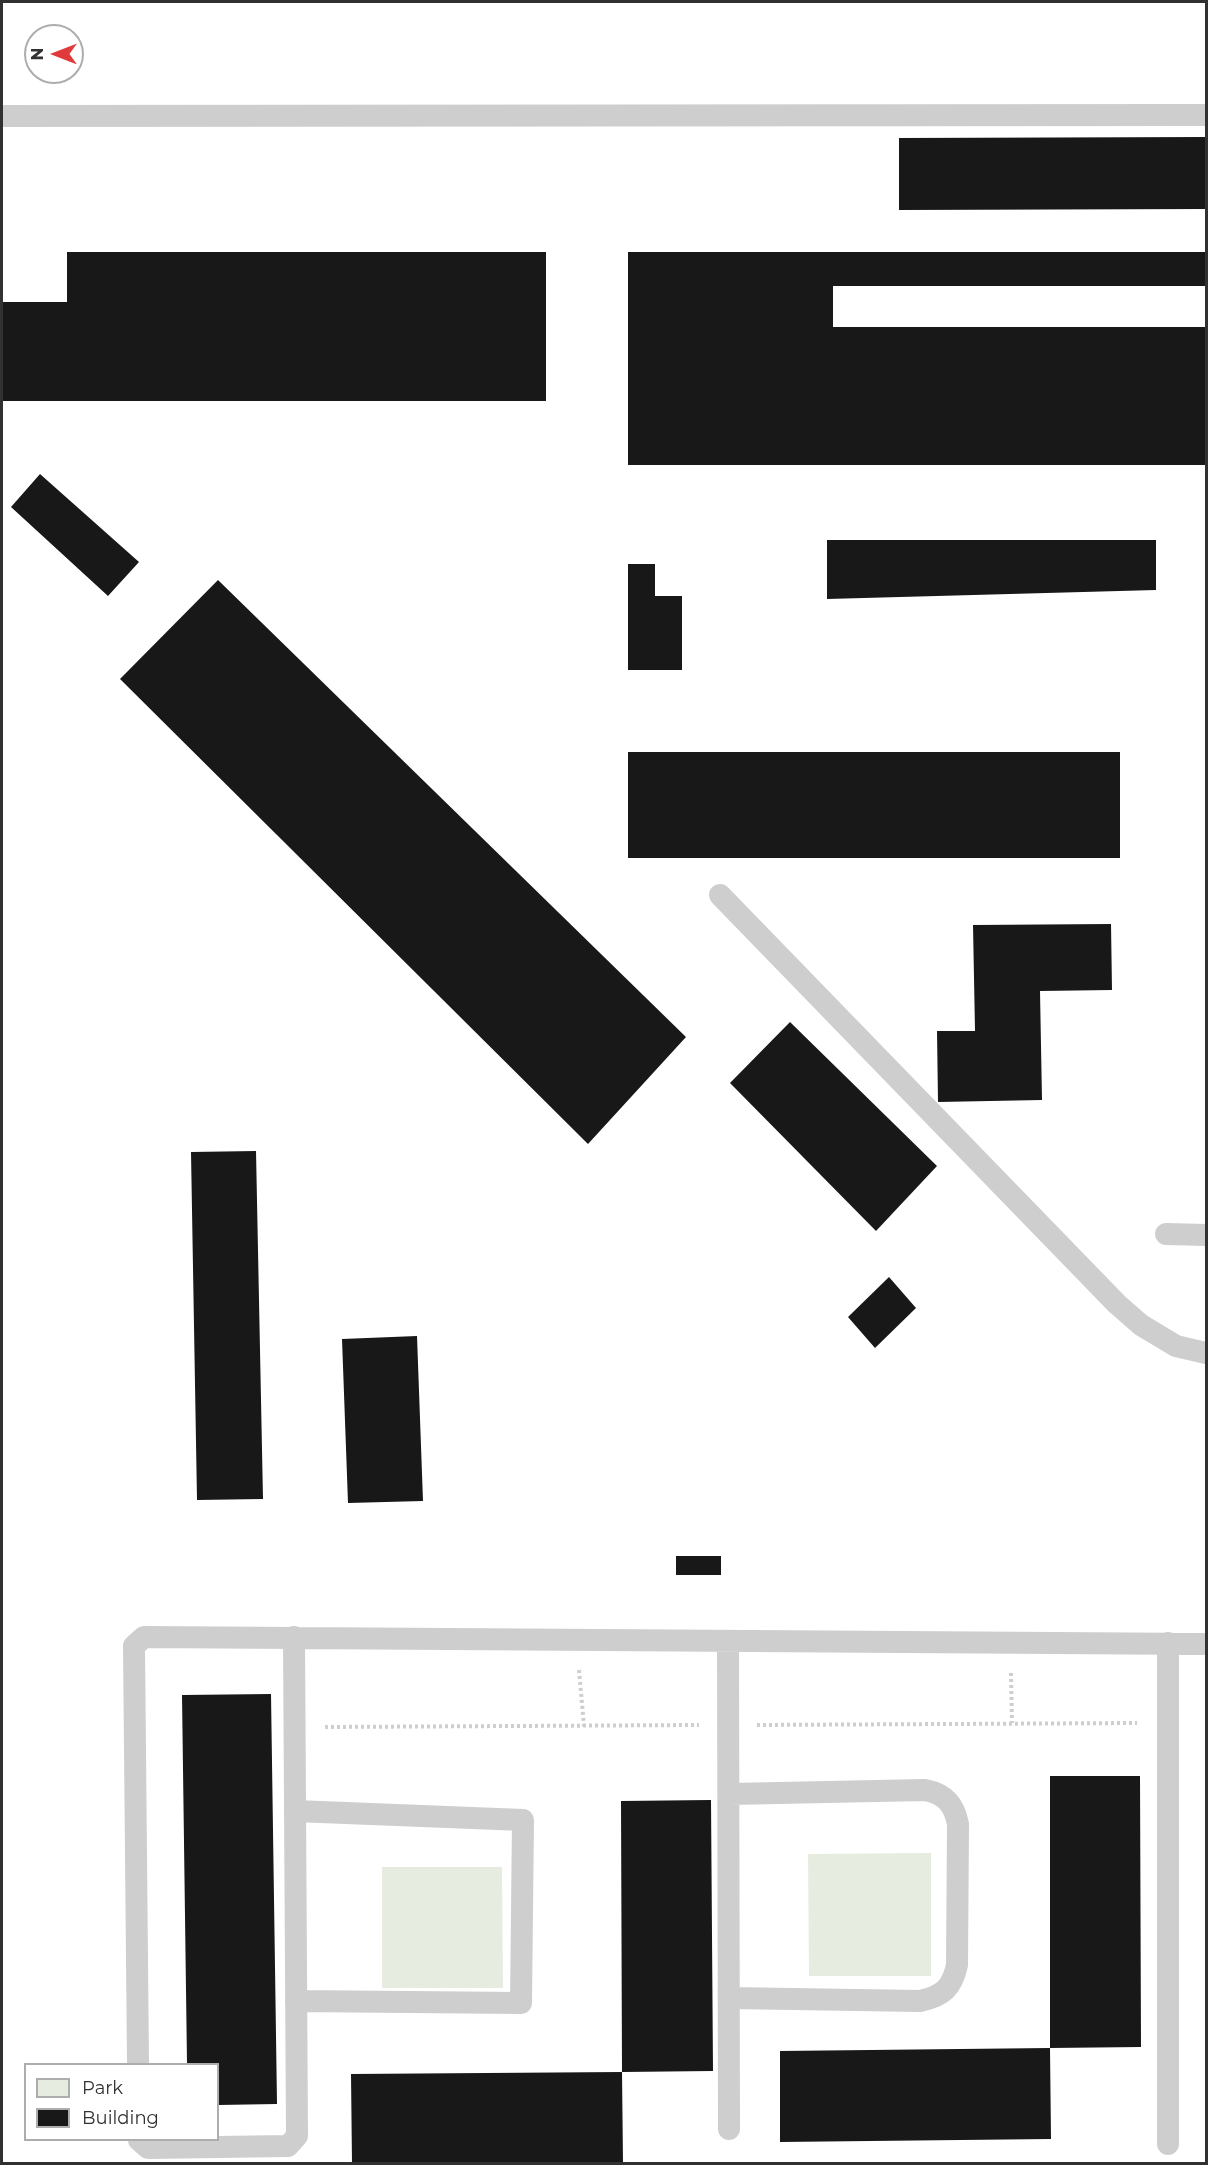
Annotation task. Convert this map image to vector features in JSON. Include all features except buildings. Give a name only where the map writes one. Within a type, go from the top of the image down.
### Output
[{"type":"lane","points":[[2,116],[1206,115]]},
{"type":"lane","points":[[720,895],[1117,1304],[1141,1325],[1176,1346],[1206,1353]]},
{"type":"lane","points":[[1166,1234],[1206,1235]]},
{"type":"lane","points":[[138,2063],[134,1646],[144,1636],[1206,1644]]},
{"type":"lane","points":[[141,2141],[148,2148],[288,2146],[297,2136],[294,1637]]},
{"type":"lane","points":[[728,1641],[729,2129]]},
{"type":"lane","points":[[1168,1643],[1168,2144]]},
{"type":"lane","points":[[729,1794],[925,1790],[938,1793],[948,1800],[956,1811],[958,1824],[957,1965],[954,1979],[946,1990],[934,1998],[920,2001],[729,1998]]},
{"type":"lane","points":[[295,1811],[523,1820],[521,2003],[296,2001]]},
{"type":"path","points":[[577,1640],[584,1726]]},
{"type":"path","points":[[1010,1642],[1012,1724]]},
{"type":"green space","points":[[931,1853],[931,1976],[809,1976],[808,1854]]},
{"type":"green space","points":[[382,1867],[502,1867],[503,1988],[382,1988]]}]
